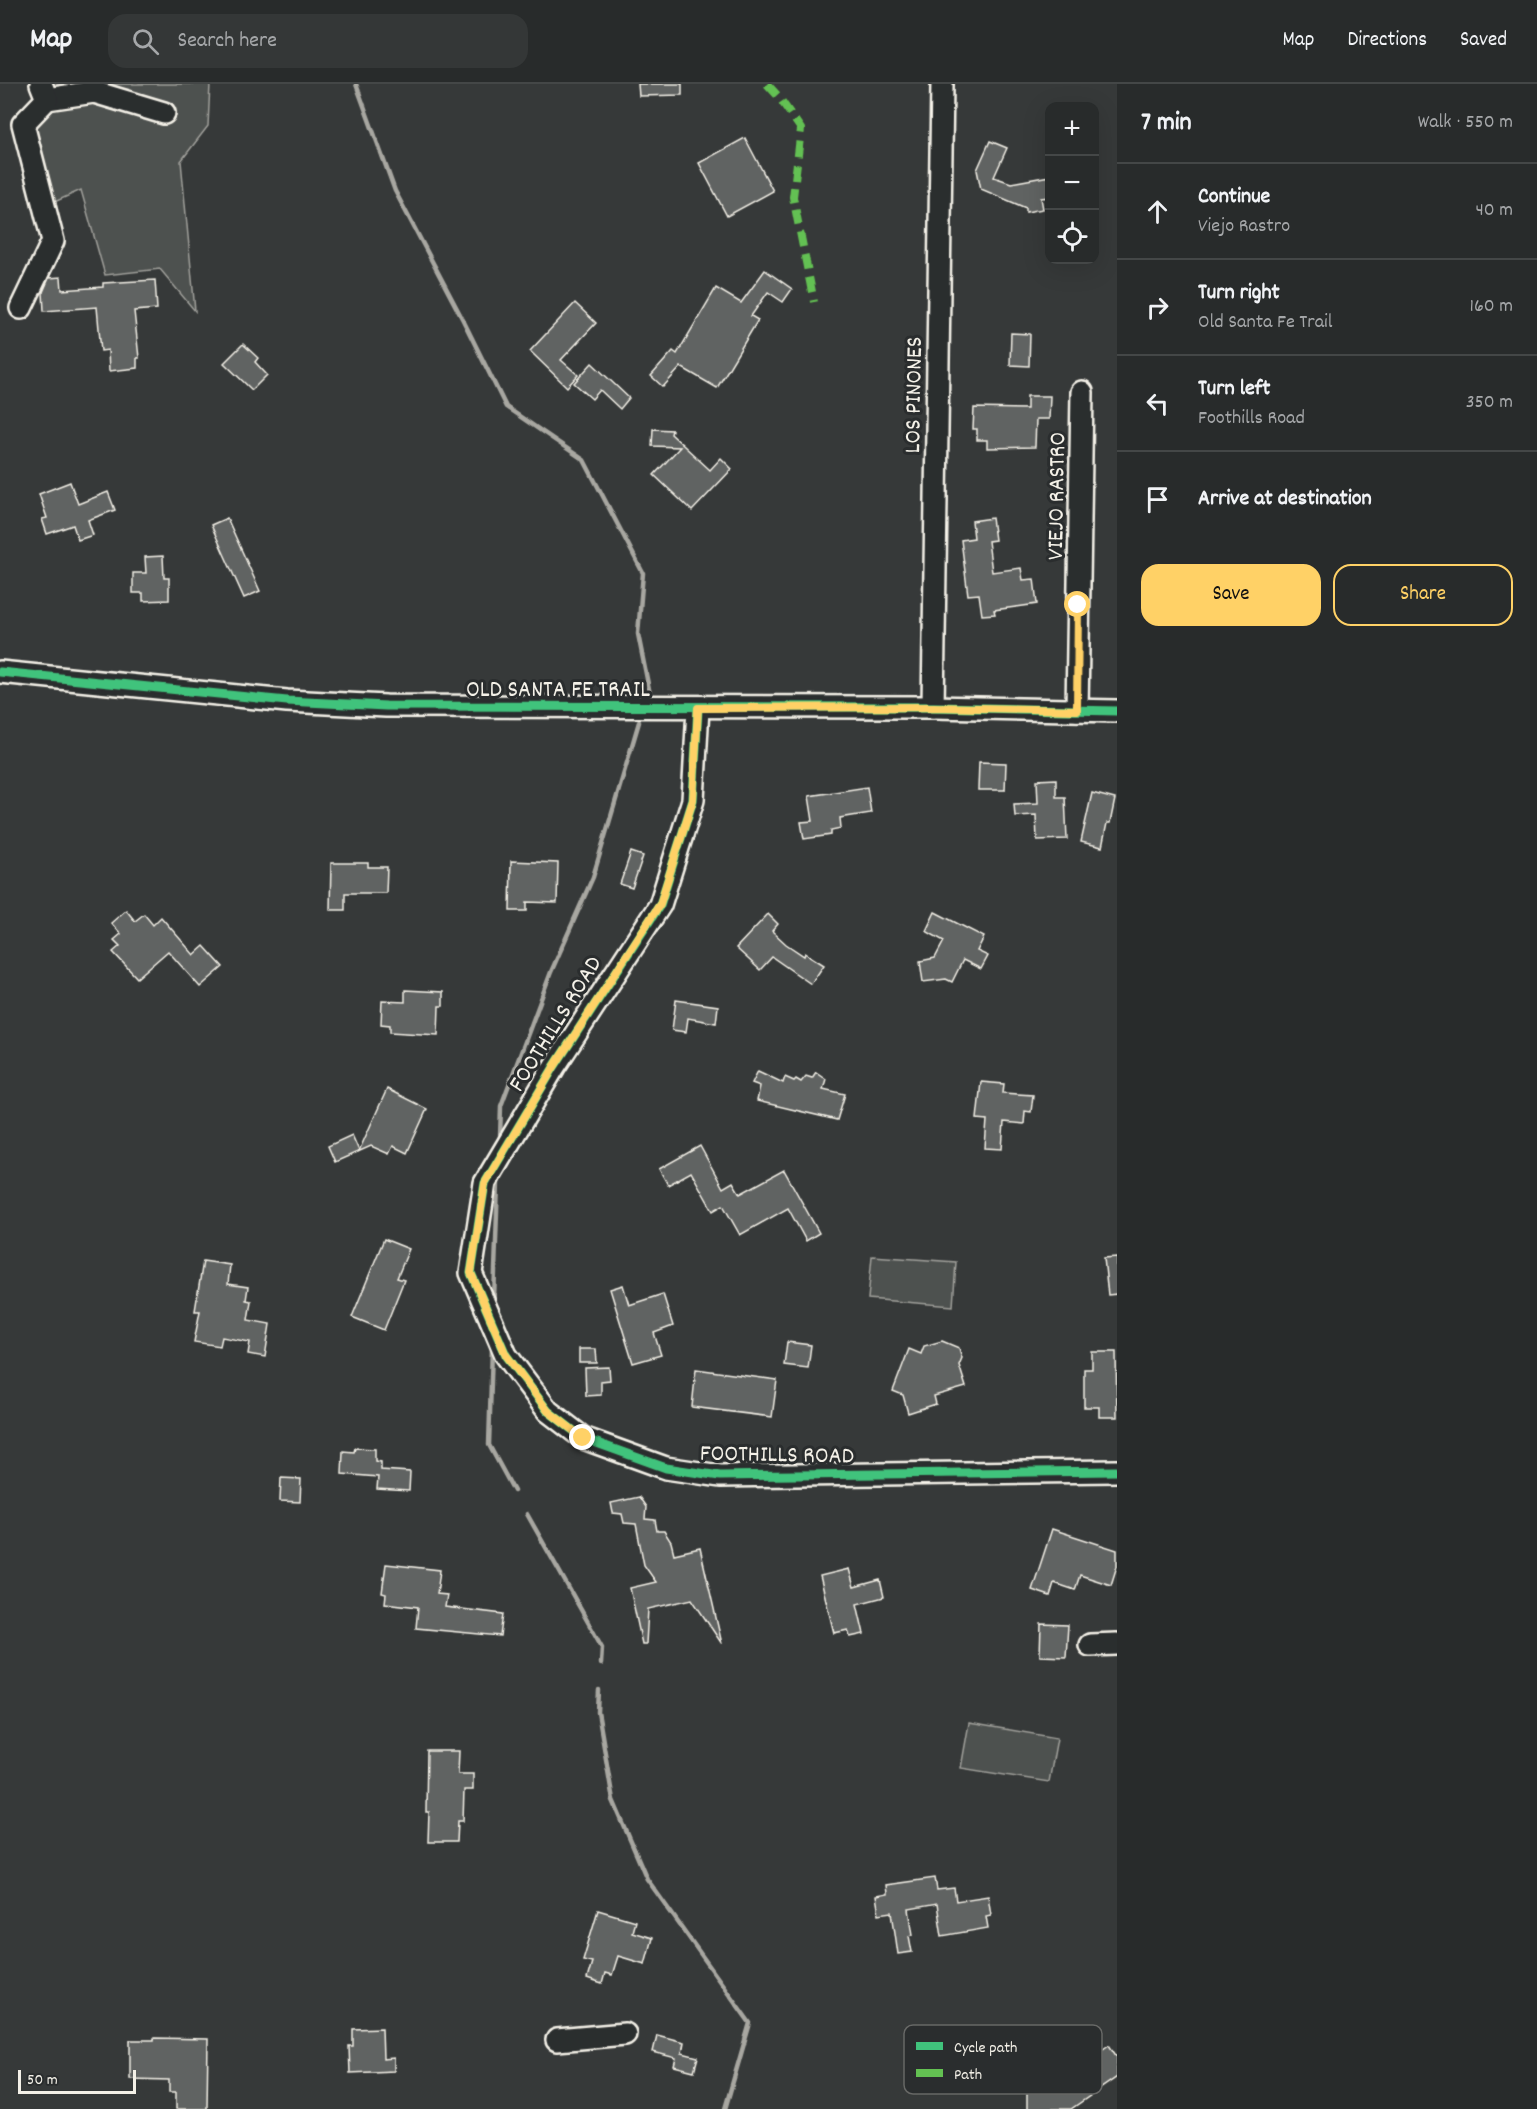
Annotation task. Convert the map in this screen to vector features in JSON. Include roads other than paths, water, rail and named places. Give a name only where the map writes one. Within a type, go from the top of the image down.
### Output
[{"type":"street","name":"LOS PINONES","points":[[933,707],[942,84]]},
{"type":"street","points":[[21,308],[53,241],[22,124],[44,91],[94,92],[164,113]]},
{"type":"street","name":"VIEJO RASTRO","points":[[1077,710],[1082,392]]},
{"type":"street","name":"OLD SANTA FE TRAIL","points":[[0,672],[162,690],[331,704],[698,708],[933,707],[1117,711]]},
{"type":"street","name":"FOOTHILLS ROAD","points":[[698,708],[693,800],[660,904],[554,1067],[485,1183],[471,1273],[506,1355],[548,1411],[583,1438],[666,1468],[720,1476],[1117,1471]]},
{"type":"street","points":[[1090,1645],[1117,1644]]},
{"type":"street","points":[[557,2040],[625,2034]]},
{"type":"waterway","points":[[356,84],[395,191],[506,407],[584,460],[643,573],[638,634],[650,694]]},
{"type":"waterway","points":[[500,1138],[501,1106],[551,972],[593,877],[639,722]]},
{"type":"waterway","points":[[494,1300],[498,1182]]},
{"type":"waterway","points":[[492,1348],[489,1445],[514,1491]]},
{"type":"waterway","points":[[527,1514],[602,1647],[601,1664]]},
{"type":"waterway","points":[[599,1690],[598,1712],[613,1800],[647,1879],[750,2023],[725,2109]]}]
